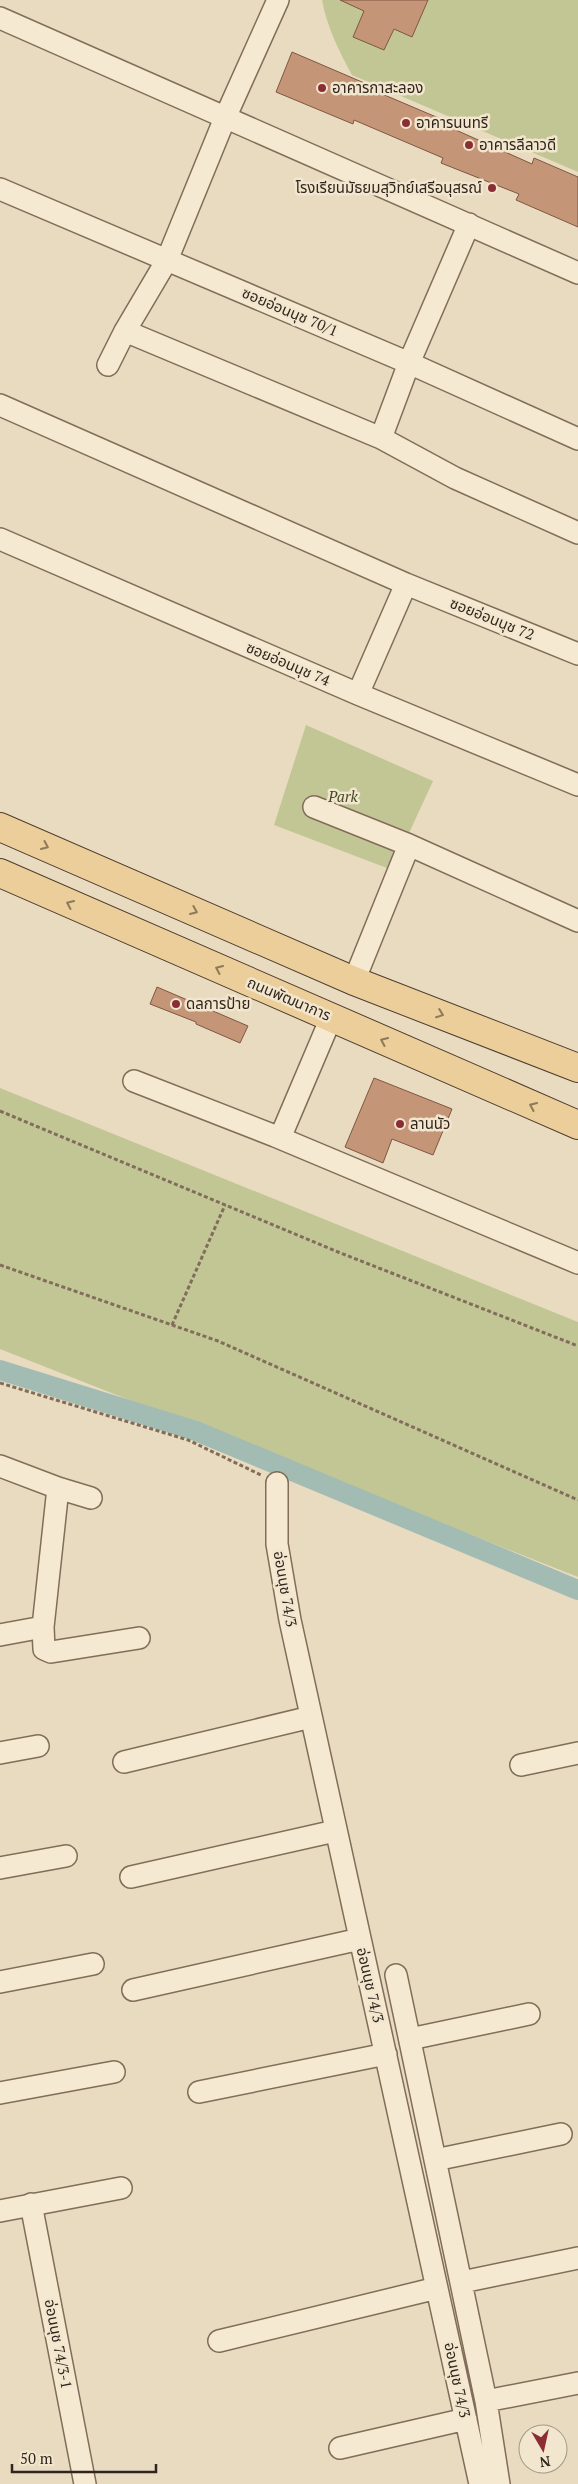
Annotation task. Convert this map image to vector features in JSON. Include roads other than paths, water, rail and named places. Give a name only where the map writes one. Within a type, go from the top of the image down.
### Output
[{"type":"main road","points":[[0,827],[354,981],[578,1068]]},
{"type":"main road","name":"ถนนพัฒนาการ","points":[[0,873],[578,1125]]},
{"type":"street","points":[[108,365],[125,331],[167,260],[225,118],[278,0]]},
{"type":"street","points":[[0,18],[578,273]]},
{"type":"street","name":"ซอยอ่อนนุช 70/1","points":[[2,196],[167,260],[409,363],[578,439]]},
{"type":"street","points":[[381,438],[409,363],[469,224]]},
{"type":"street","points":[[125,331],[381,438],[455,478],[578,533]]},
{"type":"street","name":"ซอยอ่อนนุช 72","points":[[0,405],[406,584],[578,654]]},
{"type":"street","name":"ซอยอ่อนนุช 74","points":[[0,539],[358,694],[578,785]]},
{"type":"street","points":[[358,694],[406,584]]},
{"type":"street","points":[[314,807],[409,845],[578,921]]},
{"type":"street","points":[[354,981],[409,845]]},
{"type":"street","points":[[280,1138],[331,1018]]},
{"type":"street","points":[[134,1080],[280,1138],[578,1263]]},
{"type":"street","points":[[0,1466],[58,1488],[91,1498]]},
{"type":"street","name":"อ่อนนุช 74/3","points":[[277,1483],[277,1544],[311,1717],[480,2484]]},
{"type":"street","points":[[58,1488],[43,1627],[44,1649],[51,1652],[139,1638]]},
{"type":"street","points":[[0,1635],[43,1627]]},
{"type":"street","points":[[124,1762],[311,1717]]},
{"type":"street","points":[[0,1752],[38,1746]]},
{"type":"street","points":[[521,1765],[578,1753]]},
{"type":"street","points":[[131,1877],[335,1831]]},
{"type":"street","points":[[0,1868],[66,1856]]},
{"type":"street","points":[[132,1990],[360,1940]]},
{"type":"street","points":[[0,1982],[93,1964]]},
{"type":"street","points":[[396,1975],[462,2282],[486,2401],[499,2484]]},
{"type":"street","points":[[410,2039],[529,2014]]},
{"type":"street","points":[[199,2092],[386,2054]]},
{"type":"street","points":[[0,2093],[114,2072]]},
{"type":"street","points":[[435,2160],[561,2134]]},
{"type":"street","points":[[0,2211],[121,2188]]},
{"type":"street","name":"อ่อนนุช 74/3-1","points":[[31,2204],[85,2484]]},
{"type":"street","points":[[462,2282],[578,2258]]},
{"type":"street","points":[[219,2341],[437,2288]]},
{"type":"street","points":[[486,2401],[578,2383]]},
{"type":"street","points":[[340,2448],[466,2419]]},
{"type":"waterway","points":[[0,1370],[196,1431],[578,1590]]},
{"type":"place","name":"อาคารกาสะลอง","points":[[322,88]]},
{"type":"place","name":"อาคารนนทรี","points":[[406,123]]},
{"type":"place","name":"อาคารลีลาวดี","points":[[469,145]]},
{"type":"place","name":"โรงเรียนมัธยมสุวิทย์เสรีอนุสรณ์","points":[[492,188]]},
{"type":"place","name":"ดลการป้าย","points":[[176,1004]]},
{"type":"place","name":"ลานนัว","points":[[400,1124]]},
{"type":"park label","name":"Park","points":[[343,797]]}]
